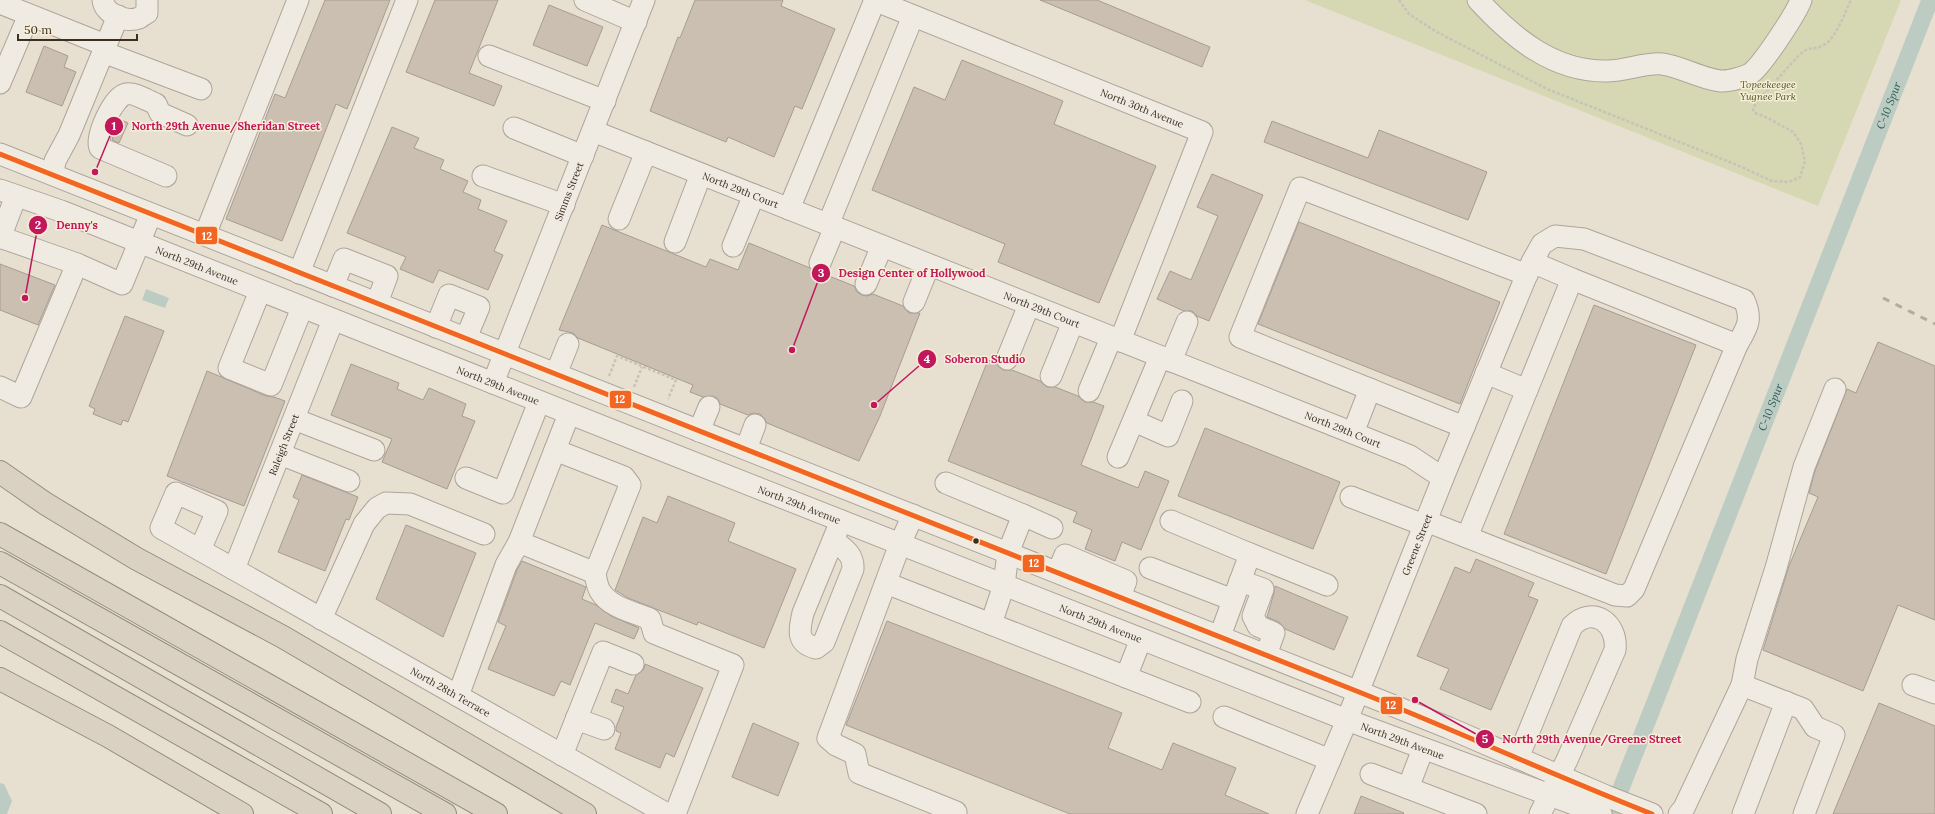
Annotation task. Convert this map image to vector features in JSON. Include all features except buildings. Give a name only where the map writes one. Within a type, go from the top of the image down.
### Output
[{"type":"highway","points":[[0,472],[46,504],[138,559],[283,637],[585,814]]},
{"type":"highway","points":[[0,534],[496,814]]},
{"type":"highway","points":[[0,563],[445,814]]},
{"type":"highway","points":[[0,596],[380,814]]},
{"type":"highway","points":[[0,632],[322,814]]},
{"type":"highway","points":[[0,679],[108,736],[242,814]]},
{"type":"street","points":[[103,0],[108,11],[128,19],[138,18],[147,13],[148,0]]},
{"type":"street","points":[[205,236],[298,0]]},
{"type":"street","points":[[299,273],[408,0]]},
{"type":"street","points":[[584,0],[636,22]]},
{"type":"street","name":"Simms Street","points":[[493,383],[644,0]]},
{"type":"street","points":[[789,209],[874,0]]},
{"type":"street","name":"North 30th Avenue","points":[[874,0],[1202,132],[1115,339]]},
{"type":"street","points":[[1478,0],[1500,24],[1554,62],[1606,72],[1662,64],[1724,81],[1750,74],[1777,40],[1797,11],[1801,0]]},
{"type":"street","points":[[0,3],[104,49],[201,89]]},
{"type":"street","points":[[0,84],[29,15]]},
{"type":"street","points":[[59,177],[71,166],[69,135],[118,16]]},
{"type":"street","points":[[820,264],[832,226],[913,16]]},
{"type":"street","points":[[489,56],[605,100]]},
{"type":"street","points":[[166,176],[100,148],[98,141],[109,112],[119,98],[125,94],[132,94],[156,104],[160,113],[187,125]]},
{"type":"street","points":[[514,128],[583,156]]},
{"type":"street","name":"North 29th Court","points":[[593,131],[1410,456],[1443,478]]},
{"type":"street","points":[[619,219],[646,152]]},
{"type":"street","name":"North 29th Avenue","points":[[0,154],[1359,692],[1558,776],[1602,808]]},
{"type":"street","points":[[675,242],[701,174]]},
{"type":"street","points":[[483,176],[564,205]]},
{"type":"street","points":[[1464,427],[1240,338],[1300,188],[1529,268],[1572,279],[1737,345]]},
{"type":"street","points":[[8,193],[0,238],[77,264],[122,284],[138,242],[151,214]]},
{"type":"street","name":"North 29th Avenue","points":[[8,193],[61,211],[569,414],[1347,720],[1549,794],[1602,808],[1629,806],[1652,814]]},
{"type":"street","points":[[733,246],[754,195]]},
{"type":"street","name":"Greene Street","points":[[1307,814],[1359,692],[1425,523],[1443,478],[1529,268],[1542,244],[1555,236],[1584,239],[1744,300],[1749,312],[1747,327],[1737,345],[1634,589],[1627,596],[1615,595],[1467,537],[1425,523],[1351,497]]},
{"type":"street","points":[[866,284],[882,246]]},
{"type":"street","points":[[333,286],[344,259],[387,276],[377,303]]},
{"type":"street","points":[[0,388],[21,397],[77,264]]},
{"type":"street","points":[[914,302],[929,265]]},
{"type":"street","points":[[1467,537],[1572,279]]},
{"type":"street","points":[[260,291],[229,368],[271,385],[302,308]]},
{"type":"street","points":[[436,326],[449,295],[479,307],[466,338]]},
{"type":"street","points":[[1007,359],[1029,305]]},
{"type":"street","name":"Raleigh Street","points":[[234,569],[333,320]]},
{"type":"street","points":[[1051,376],[1073,322]]},
{"type":"street","points":[[1118,457],[1165,359],[1187,322]]},
{"type":"street","points":[[1089,391],[1115,339]]},
{"type":"street","points":[[556,374],[568,344]]},
{"type":"street","points":[[1486,373],[1527,390]]},
{"type":"street","points":[[1353,433],[1370,389]]},
{"type":"street","points":[[1679,814],[1684,808],[1742,685],[1747,658],[1776,568],[1799,480],[1835,389]]},
{"type":"street","points":[[1134,421],[1168,436],[1182,401]]},
{"type":"street","points":[[466,478],[503,493],[540,402]]},
{"type":"street","points":[[699,431],[709,407]]},
{"type":"street","points":[[458,696],[506,565],[519,542],[569,414]]},
{"type":"street","points":[[294,419],[374,450]]},
{"type":"street","points":[[746,449],[755,426]]},
{"type":"street","points":[[555,450],[624,477],[630,485],[595,573],[600,591],[613,604],[650,619],[654,633],[733,665],[675,814]]},
{"type":"street","points":[[280,454],[349,482]]},
{"type":"street","points":[[946,483],[1052,528]]},
{"type":"street","points":[[321,619],[364,524],[376,508],[386,503],[410,504],[484,534]]},
{"type":"street","points":[[913,515],[900,544],[828,738],[836,745],[855,754],[859,773],[956,812]]},
{"type":"street","points":[[991,624],[1004,585],[1008,552],[1023,515]]},
{"type":"street","points":[[833,540],[841,521]]},
{"type":"street","points":[[1171,521],[1327,585]]},
{"type":"street","points":[[519,542],[595,573]]},
{"type":"street","name":"North 28th Terrace","points":[[200,550],[666,814]]},
{"type":"street","points":[[1220,636],[1250,554]]},
{"type":"street","points":[[1150,568],[1233,600]]},
{"type":"street","points":[[1240,581],[1263,589],[1253,616],[1258,626],[1274,633],[1266,655]]},
{"type":"street","points":[[886,583],[1190,702]]},
{"type":"street","points":[[1518,758],[1572,626],[1579,620],[1597,617],[1613,630],[1616,640],[1615,650],[1567,760],[1540,814]]},
{"type":"street","points":[[1126,677],[1141,639]]},
{"type":"street","points":[[562,755],[603,652],[633,664]]},
{"type":"street","points":[[1742,685],[1803,709],[1815,727],[1834,735],[1804,814]]},
{"type":"street","points":[[1913,685],[1935,693]]},
{"type":"street","points":[[1742,814],[1786,702]]},
{"type":"street","points":[[1224,717],[1330,760]]},
{"type":"street","points":[[576,719],[604,730]]},
{"type":"street","points":[[1408,788],[1423,748]]},
{"type":"street","points":[[1371,774],[1476,814]]},
{"type":"path","points":[[1400,0],[1409,14],[1435,31],[1547,89],[1737,165],[1772,181],[1789,182],[1800,177],[1803,170],[1805,161],[1801,144],[1792,132],[1768,118],[1755,113],[1753,110],[1756,103],[1799,55],[1806,49],[1823,46],[1832,39],[1850,0]]},
{"type":"path","points":[[606,382],[617,356],[676,380],[666,405]]},
{"type":"path","points":[[632,392],[642,367]]},
{"type":"green space","name":"Topeekeegee Yugnee Park","points":[[1305,0],[1901,0],[1818,206]]},
{"type":"shaded area","points":[[146,289],[169,298],[165,308],[142,300]]},
{"type":"shaded area","points":[[0,783],[4,784],[12,801],[7,814],[0,814]]},
{"type":"waterway","name":"C-10 Spur","points":[[1611,814],[1930,0]]},
{"type":"railway","points":[[1883,298],[1935,324]]},
{"type":"transit line","name":"12","points":[[0,154],[1359,692],[1652,814]]},
{"type":"place","name":"North 29th Avenue/Sheridan Street","points":[[95,172]]},
{"type":"place","name":"Denny's","points":[[25,298]]},
{"type":"place","name":"Design Center of Hollywood","points":[[792,350]]},
{"type":"place","name":"Soberon Studio","points":[[874,405]]},
{"type":"place","name":"North 29th Avenue/Greene Street","points":[[1415,700]]}]
